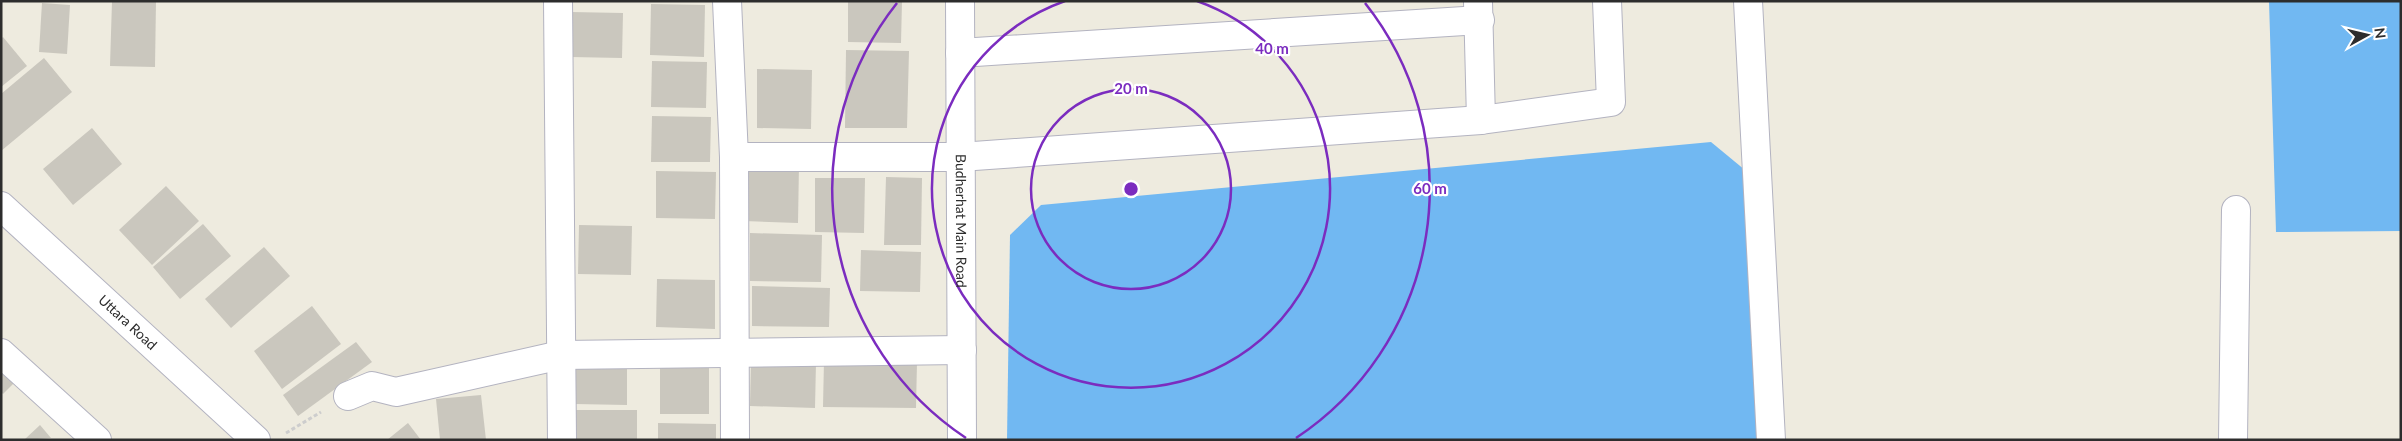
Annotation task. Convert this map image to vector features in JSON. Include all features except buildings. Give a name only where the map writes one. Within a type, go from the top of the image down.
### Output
[{"type":"street","points":[[558,1],[562,440]]},
{"type":"street","points":[[727,1],[734,157],[735,440]]},
{"type":"street","name":"Budherhat Main Road","points":[[960,1],[962,440]]},
{"type":"street","points":[[734,157],[960,157],[1481,120],[1611,102],[1607,1]]},
{"type":"street","points":[[1748,1],[1771,440]]},
{"type":"street","points":[[960,53],[1479,11],[1481,120]]},
{"type":"street","name":"Uttara Road","points":[[1,206],[256,440]]},
{"type":"street","points":[[2233,440],[2236,210]]},
{"type":"street","points":[[348,396],[372,386],[396,392],[561,355],[962,350]]},
{"type":"street","points":[[1,353],[97,440]]},
{"type":"path","points":[[282,435],[348,396]]},
{"type":"water","points":[[2269,1],[2401,1],[2401,231],[2276,232]]},
{"type":"water","points":[[1711,142],[1751,175],[1761,440],[1007,440],[1010,235],[1041,205]]}]
